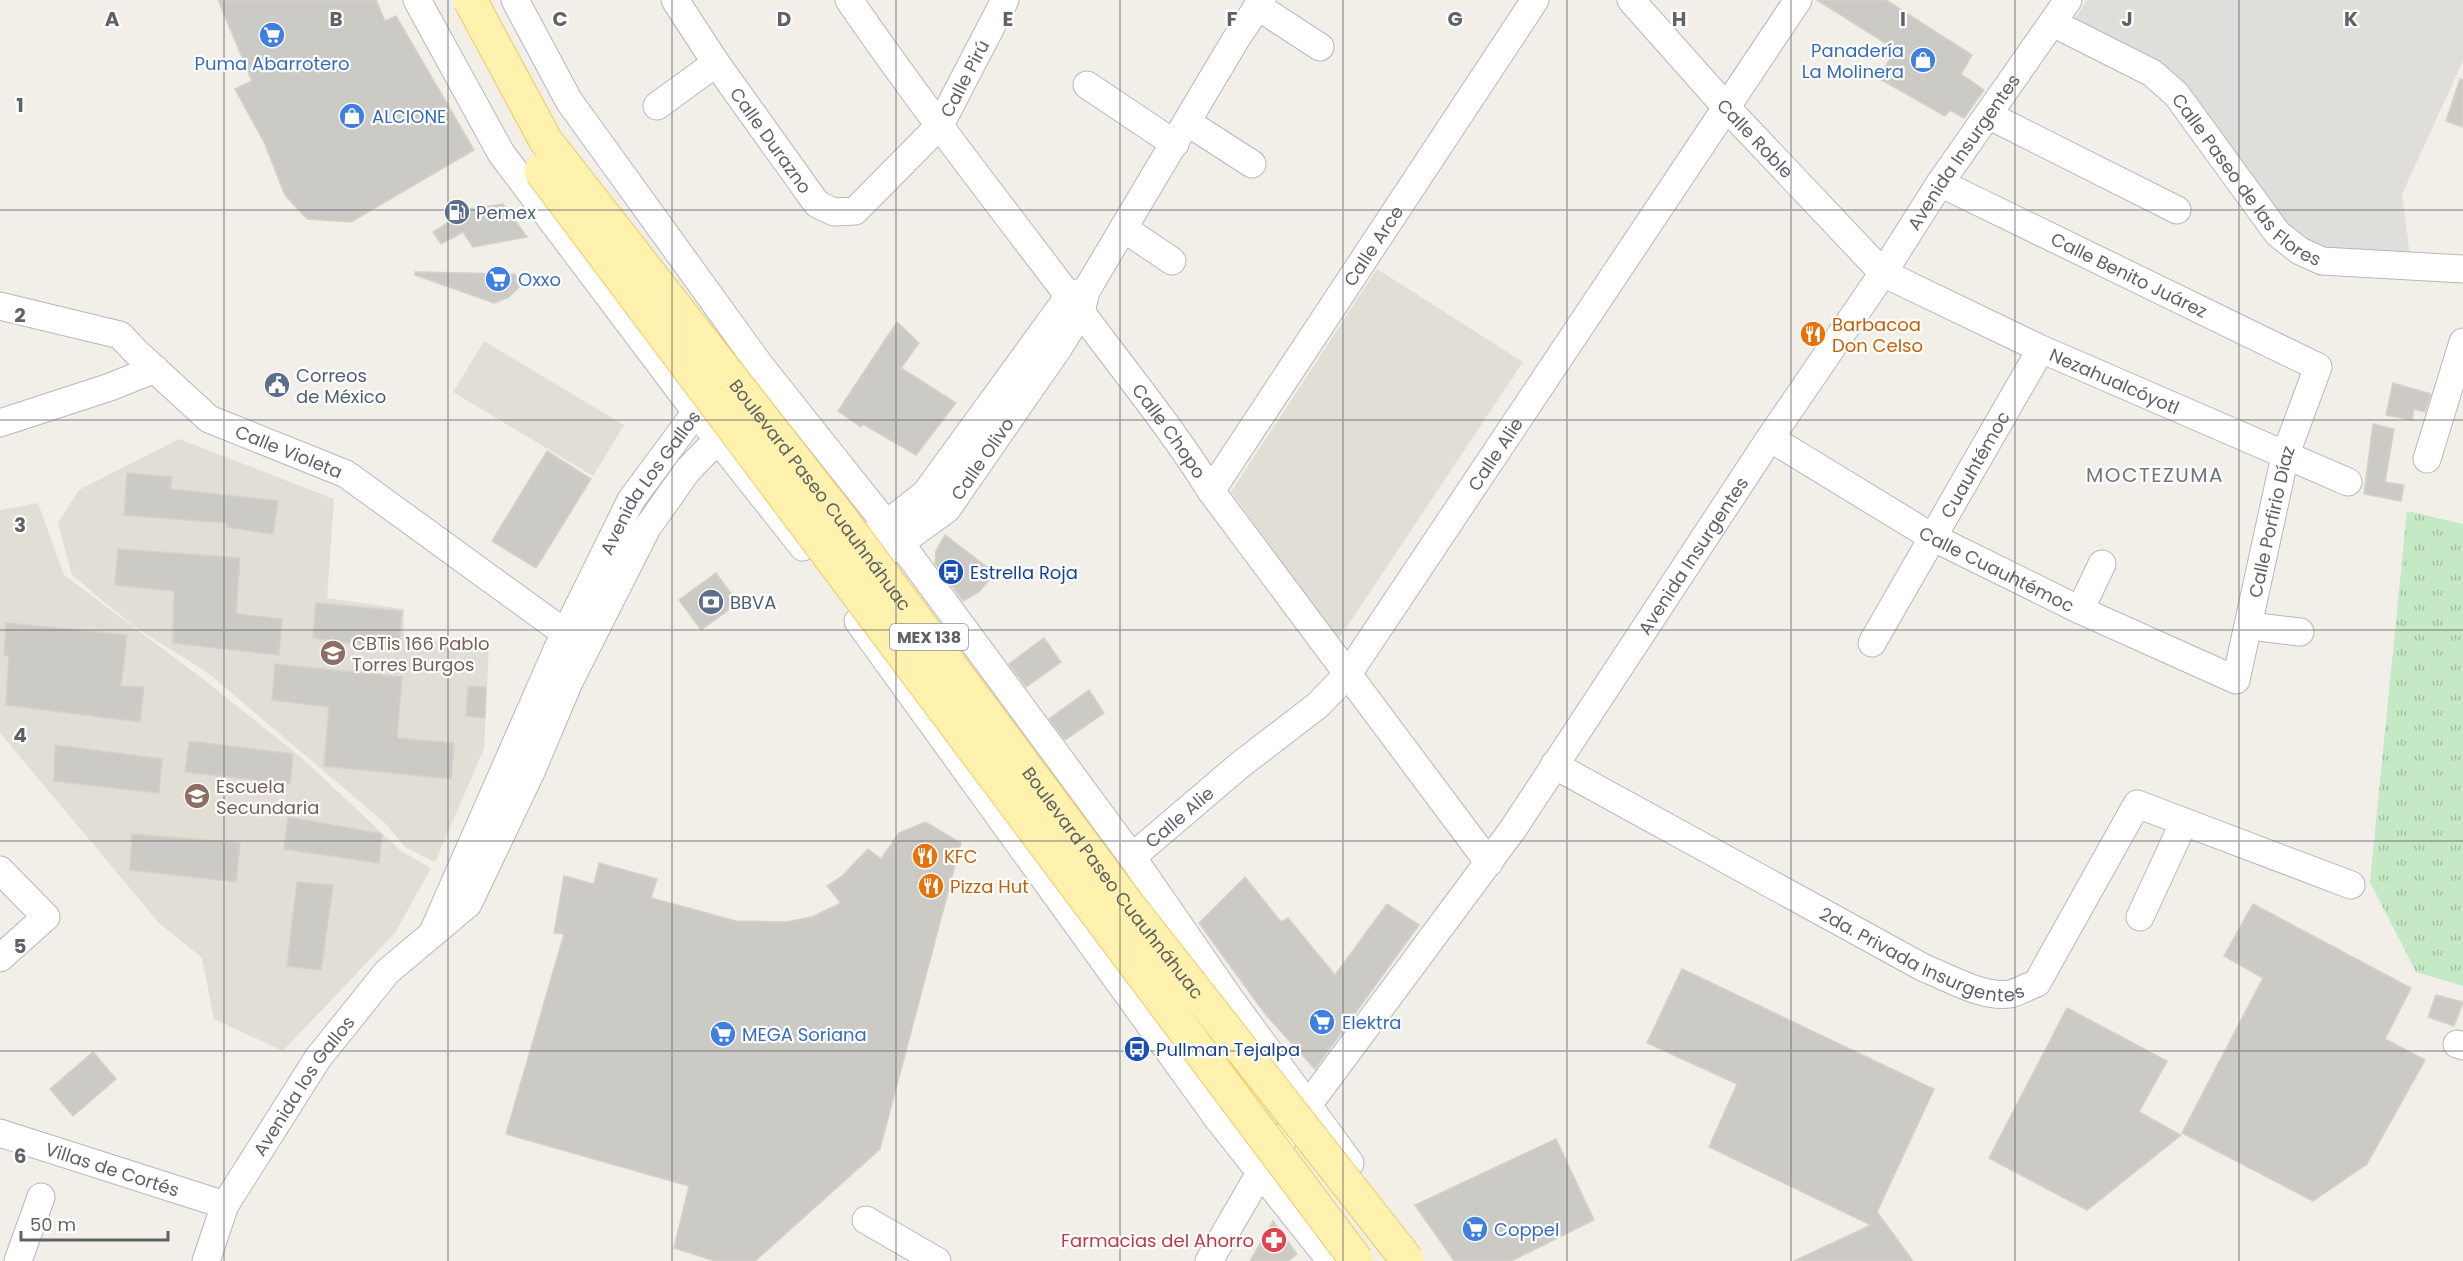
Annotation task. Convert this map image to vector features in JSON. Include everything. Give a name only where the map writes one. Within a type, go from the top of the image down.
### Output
[{"type":"main road","name":"Boulevard Paseo Cuauhnáhuac","points":[[445,0],[528,153],[1358,1261]]},
{"type":"main road","name":"Boulevard Paseo Cuauhnáhuac","points":[[470,0],[546,141],[839,516],[1126,902],[1408,1261]]},
{"type":"street","name":"MEX 138","points":[[417,0],[501,153],[696,412],[828,580],[1163,1044],[1260,1173],[1331,1261]]},
{"type":"street","name":"Boulevard Paseo Cuauhnáhuac","points":[[515,0],[569,101],[759,364],[893,534],[1132,856],[1228,996],[1423,1261]]},
{"type":"street","name":"Calle Durazno","points":[[675,0],[716,63],[817,204],[834,212],[855,211],[940,125]]},
{"type":"street","name":"Calle Chopo","points":[[849,0],[904,79],[1079,300],[1192,460],[1211,491],[1489,863]]},
{"type":"street","name":"Calle Pirú","points":[[940,125],[1005,0]]},
{"type":"street","name":"Calle Arce","points":[[1211,491],[1535,0]]},
{"type":"street","name":"Calle Roble","points":[[1631,0],[1725,106],[1883,273]]},
{"type":"street","name":"Calle Alie","points":[[1132,856],[1240,765],[1318,705],[1348,674],[1725,106],[1798,0]]},
{"type":"street","name":"Avenida Insurgentes","points":[[1209,1261],[1260,1173],[1489,863],[1770,438],[1883,273],[1940,183],[2068,0]]},
{"type":"street","points":[[1260,3],[1320,47]]},
{"type":"street","name":"Calle Olivo","points":[[828,580],[893,534],[1079,300],[1260,3]]},
{"type":"street","name":"Calle Paseo de las Flores","points":[[2053,22],[2152,73],[2176,94],[2278,234],[2300,250],[2322,261],[2463,269]]},
{"type":"street","points":[[657,106],[716,63]]},
{"type":"street","points":[[1087,85],[1181,133],[1252,164]]},
{"type":"street","points":[[1988,115],[2176,210]]},
{"type":"street","name":"Calle Benito Juárez","points":[[1940,183],[2318,367]]},
{"type":"street","points":[[1123,228],[1172,261]]},
{"type":"street","name":"Nezahualcóyotl","points":[[1883,273],[2041,350],[2348,482]]},
{"type":"street","name":"Calle Violeta","points":[[0,306],[120,335],[209,419],[346,474],[568,628]]},
{"type":"street","points":[[2427,459],[2463,342]]},
{"type":"street","name":"Cuauhtémoc","points":[[1872,643],[2041,350]]},
{"type":"street","name":"Avenida Los Gallos","points":[[568,628],[631,500],[696,412],[759,364]]},
{"type":"street","name":"Calle Porfirio Díaz","points":[[2236,680],[2285,456],[2318,367]]},
{"type":"street","points":[[0,423],[110,387],[155,369]]},
{"type":"street","name":"Avenida Los Gallos","points":[[600,625],[647,528],[688,470],[717,438],[776,386]]},
{"type":"street","name":"Calle Cuauhtémoc","points":[[1770,438],[1932,537],[2080,610],[2236,680]]},
{"type":"street","points":[[2080,610],[2102,564]]},
{"type":"street","name":"Avenida los Gallos","points":[[206,1261],[223,1213],[318,1058],[387,972],[468,904],[531,772],[569,682],[600,625]]},
{"type":"street","points":[[2249,626],[2300,632]]},
{"type":"street","name":"Avenida los Gallos","points":[[434,931],[503,770],[568,628]]},
{"type":"street","name":"2da. Privada Insurgentes","points":[[1554,765],[1924,968],[1997,994],[2012,993],[2037,983],[2137,804],[2351,885]]},
{"type":"street","points":[[2140,917],[2184,822]]},
{"type":"street","points":[[0,870],[46,917],[0,958]]},
{"type":"street","points":[[1163,1044],[1228,996]]},
{"type":"street","name":"Villas de Cortés","points":[[0,1133],[223,1213]]},
{"type":"street","points":[[0,1146],[223,1213]]},
{"type":"street","points":[[1260,1173],[1294,1162],[1318,1193]]},
{"type":"street","points":[[1293,1213],[1353,1168]]},
{"type":"street","points":[[18,1261],[41,1197]]},
{"type":"street","points":[[866,1220],[937,1261]]},
{"type":"shaded area","points":[[2087,0],[2463,0],[2463,61],[2402,194],[2410,255],[2325,253],[2278,222],[2199,106],[2072,23]]},
{"type":"shaded area","points":[[1377,269],[1523,362],[1338,640],[1231,492]]},
{"type":"shaded area","points":[[484,341],[624,425],[593,476],[453,392]]},
{"type":"shaded area","name":"CBTis 166 Pablo Torres Burgos","points":[[179,439],[334,499],[327,598],[404,609],[404,638],[489,645],[484,749],[435,862],[405,847],[385,823],[208,673],[132,625],[72,575],[58,523],[79,490]]},
{"type":"shaded area","name":"Escuela Secundaria","points":[[38,503],[64,575],[203,679],[302,758],[401,851],[431,868],[395,933],[283,1051],[214,1019],[202,958],[159,923],[0,733],[0,510]]},
{"type":"green space","points":[[2407,511],[2463,524],[2463,986],[2416,972],[2370,882]]},
{"type":"building","name":"ALCIONE","points":[[218,0],[376,0],[385,21],[396,16],[474,150],[351,222],[307,219],[285,195],[264,142],[235,89],[252,81]]},
{"type":"building","points":[[1817,0],[1886,0],[1972,55],[1961,74],[1984,90],[1964,118],[1950,110],[1945,116],[1878,78],[1890,59],[1884,55],[1890,46]]},
{"type":"building","points":[[2460,79],[2463,80],[2463,127],[2446,121]]},
{"type":"building","points":[[503,204],[527,237],[473,247],[463,232],[441,244],[433,232],[454,219],[450,212]]},
{"type":"building","points":[[415,272],[514,274],[523,283],[509,297],[494,303],[415,275]]},
{"type":"building","points":[[897,322],[919,343],[901,368],[956,403],[916,455],[863,424],[861,427],[838,411]]},
{"type":"building","points":[[2393,383],[2431,394],[2425,412],[2414,409],[2412,420],[2386,415]]},
{"type":"building","points":[[2373,424],[2394,429],[2385,482],[2404,485],[2401,501],[2364,494]]},
{"type":"building","points":[[547,451],[591,479],[536,568],[492,541]]},
{"type":"building","points":[[127,473],[172,477],[170,489],[278,501],[273,534],[226,527],[227,523],[124,515]]},
{"type":"building","points":[[945,535],[995,573],[979,592],[963,601],[935,563],[936,551]]},
{"type":"building","points":[[118,549],[240,558],[236,614],[282,619],[279,655],[173,643],[174,591],[115,585]]},
{"type":"building","points":[[716,573],[738,603],[701,630],[679,600]]},
{"type":"building","points":[[316,603],[402,611],[399,649],[313,638]]},
{"type":"building","points":[[6,623],[127,635],[121,686],[144,687],[140,722],[6,705],[9,656],[4,655]]},
{"type":"building","points":[[1044,638],[1061,662],[1026,687],[1009,664]]},
{"type":"building","points":[[275,664],[402,677],[397,738],[454,743],[451,779],[324,766],[329,707],[272,700]]},
{"type":"building","points":[[468,686],[486,687],[485,718],[466,716]]},
{"type":"building","points":[[1089,690],[1104,713],[1065,740],[1049,719]]},
{"type":"building","points":[[189,741],[293,754],[290,784],[185,772]]},
{"type":"building","points":[[55,745],[162,759],[159,793],[54,781]]},
{"type":"building","points":[[288,817],[382,834],[379,863],[284,849]]},
{"type":"building","name":"MEGA Soriana","points":[[925,822],[961,843],[880,1149],[755,1261],[715,1261],[674,1248],[689,1186],[506,1134],[564,934],[554,933],[564,876],[594,884],[599,863],[657,879],[651,898],[736,921],[786,922],[812,917],[841,903],[827,886],[842,876],[868,849],[881,859],[899,833]]},
{"type":"building","points":[[132,834],[240,843],[236,882],[130,870]]},
{"type":"building","points":[[1245,877],[1281,922],[1288,918],[1335,975],[1387,904],[1419,925],[1315,1069],[1266,1015],[1199,923]]},
{"type":"building","points":[[297,882],[333,885],[321,970],[287,966]]},
{"type":"building","points":[[2253,904],[2411,988],[2385,1039],[2425,1060],[2367,1164],[2313,1201],[2182,1133],[2263,978],[2224,956]]},
{"type":"building","points":[[1682,969],[1934,1089],[1877,1212],[1913,1261],[1794,1261],[1871,1225],[1709,1147],[1737,1084],[1647,1043]]},
{"type":"building","points":[[2436,995],[2463,1002],[2454,1026],[2428,1017]]},
{"type":"building","points":[[2067,1008],[2167,1061],[2139,1112],[2181,1135],[2087,1210],[1989,1158]]},
{"type":"building","points":[[93,1052],[116,1079],[73,1116],[50,1089]]},
{"type":"building","points":[[1556,1139],[1594,1220],[1511,1261],[1454,1261],[1415,1205]]},
{"type":"building","points":[[1273,1221],[1297,1254],[1288,1261],[1250,1261]]},
{"type":"place","name":"Puma Abarrotero","points":[[272,35]]},
{"type":"place","name":"Panadería La Molinera","points":[[1923,60]]},
{"type":"place","name":"ALCIONE","points":[[352,116]]},
{"type":"place","name":"Pemex","points":[[457,212]]},
{"type":"place","name":"Oxxo","points":[[498,279]]},
{"type":"place","name":"Barbacoa Don Celso","points":[[1813,334]]},
{"type":"place","name":"Correos de México","points":[[277,385]]},
{"type":"place","name":"Estrella Roja","points":[[951,572]]},
{"type":"place","name":"BBVA","points":[[711,602]]},
{"type":"place","name":"CBTis 166 Pablo Torres Burgos","points":[[333,653]]},
{"type":"place","name":"Escuela Secundaria","points":[[197,796]]},
{"type":"place","name":"KFC","points":[[925,856]]},
{"type":"place","name":"Pizza Hut","points":[[931,886]]},
{"type":"place","name":"Elektra","points":[[1322,1022]]},
{"type":"place","name":"MEGA Soriana","points":[[723,1034]]},
{"type":"place","name":"Pullman Tejalpa","points":[[1137,1049]]},
{"type":"place","name":"Coppel","points":[[1475,1229]]},
{"type":"place","name":"Farmacias del Ahorro","points":[[1274,1240]]},
{"type":"district","name":"MOCTEZUMA","points":[[2155,475]]}]
